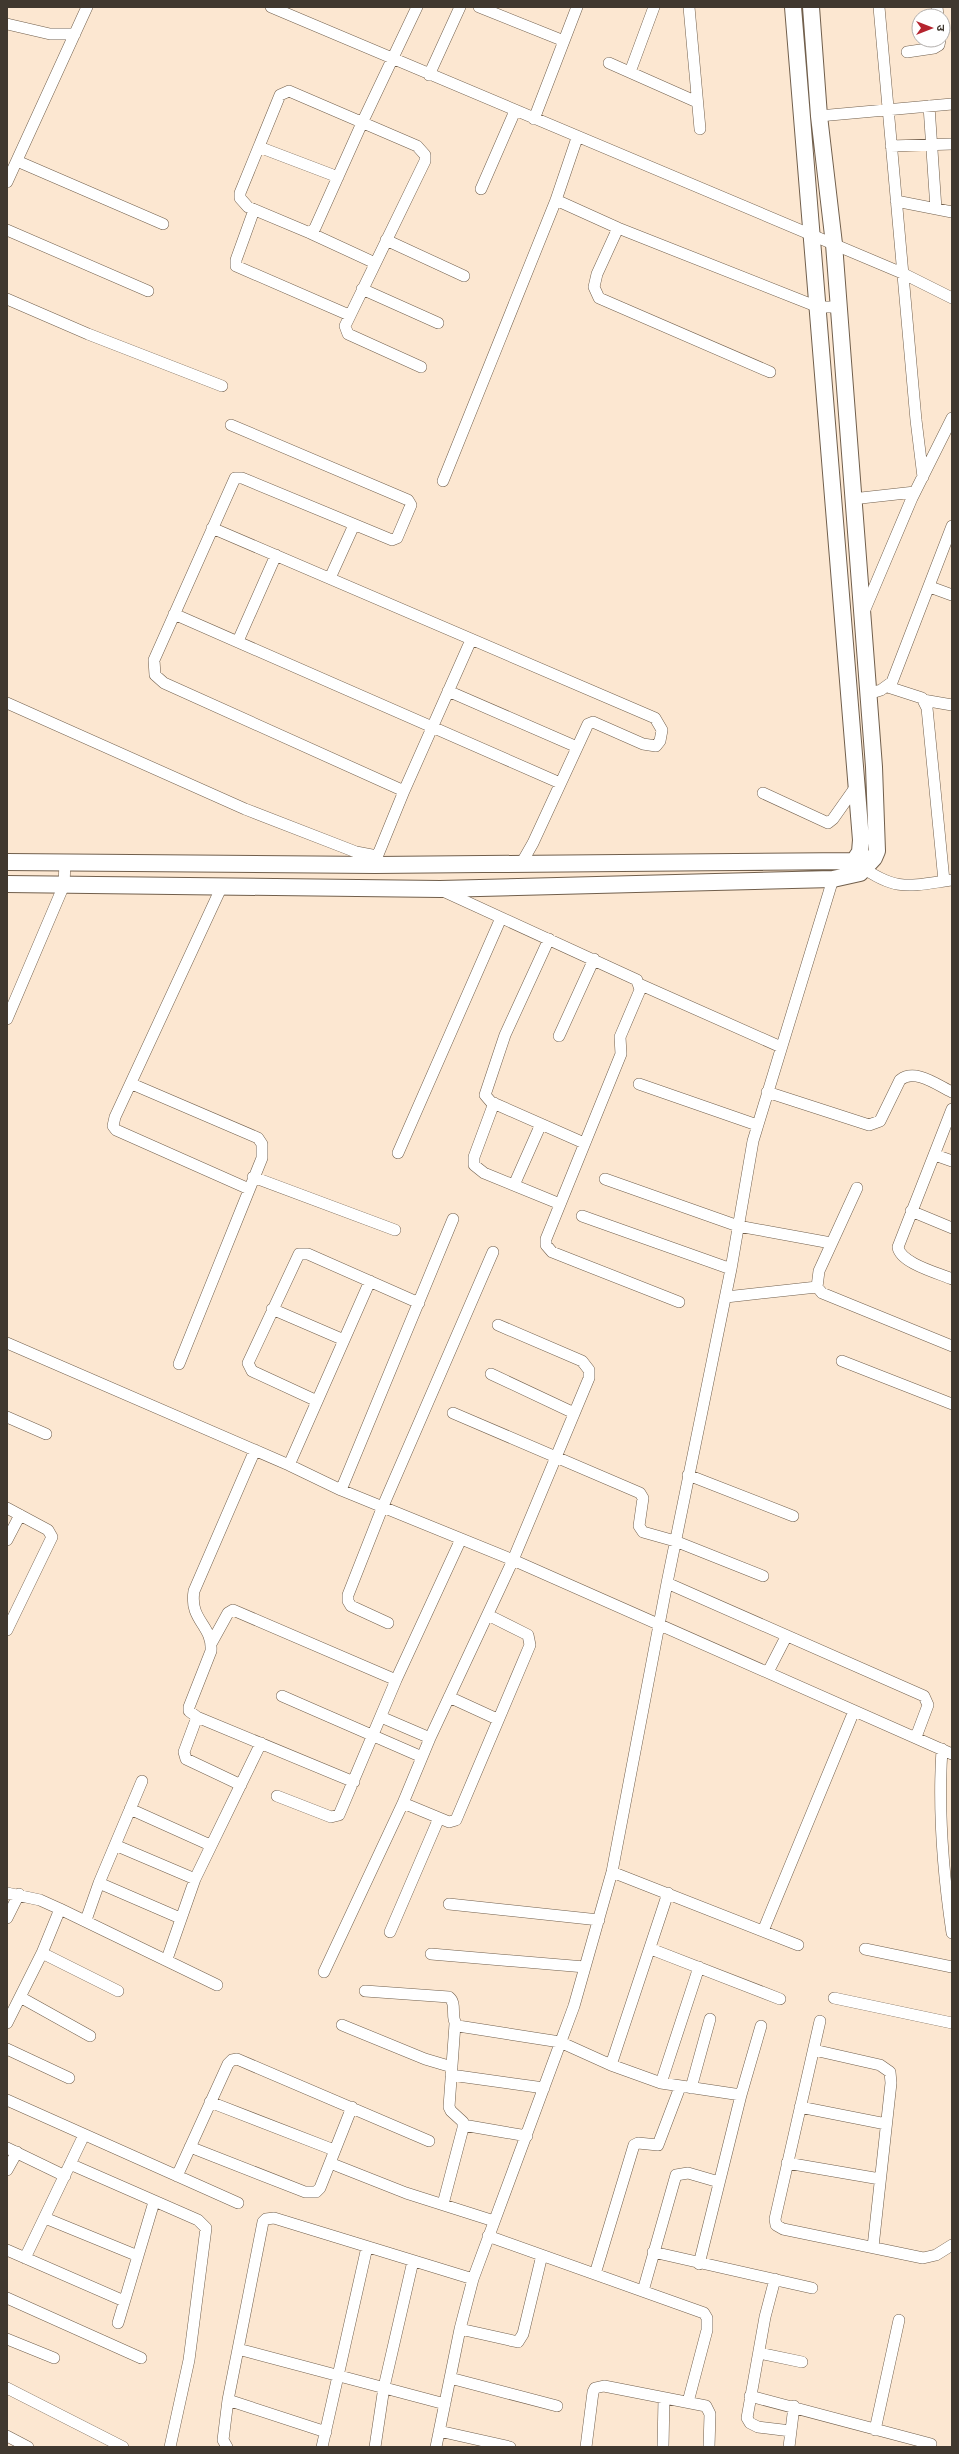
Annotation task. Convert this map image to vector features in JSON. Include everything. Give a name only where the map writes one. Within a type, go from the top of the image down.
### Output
[{"type":"main road","points":[[7,884],[440,889],[833,879],[860,873],[859,865],[861,840],[857,785],[793,7]]},
{"type":"main road","points":[[7,862],[376,860],[404,864],[859,865],[874,858],[878,844],[868,694],[859,598],[834,244],[819,116],[811,7]]},
{"type":"main road","points":[[842,600],[859,598]]},
{"type":"main road","points":[[404,864],[405,888]]},
{"type":"street","points":[[7,182],[88,7]]},
{"type":"street","points":[[270,7],[577,138],[902,273],[952,298]]},
{"type":"street","points":[[310,232],[315,228],[362,122],[394,59],[417,7]]},
{"type":"street","points":[[429,75],[460,7]]},
{"type":"street","points":[[479,7],[564,41]]},
{"type":"street","points":[[534,119],[577,7]]},
{"type":"street","points":[[630,72],[654,7]]},
{"type":"street","points":[[689,7],[700,130]]},
{"type":"street","points":[[879,7],[902,273],[923,477]]},
{"type":"street","points":[[7,24],[50,34],[75,34]]},
{"type":"street","points":[[907,52],[934,48]]},
{"type":"street","points":[[610,63],[697,102]]},
{"type":"street","points":[[375,263],[310,232],[254,210],[243,203],[240,193],[280,95],[284,92],[289,90],[417,146],[425,155],[425,161],[345,326],[348,334],[421,367]]},
{"type":"street","points":[[819,116],[952,104]]},
{"type":"street","points":[[929,106],[936,209]]},
{"type":"street","points":[[481,189],[515,111]]},
{"type":"street","points":[[443,481],[556,200],[577,138]]},
{"type":"street","points":[[891,146],[931,146],[952,144]]},
{"type":"street","points":[[259,147],[338,177]]},
{"type":"street","points":[[17,161],[164,224]]},
{"type":"street","points":[[556,200],[618,228],[818,307],[839,307]]},
{"type":"street","points":[[896,201],[952,212]]},
{"type":"street","points":[[254,210],[236,260],[236,266],[349,315]]},
{"type":"street","points":[[618,228],[597,274],[594,287],[599,298],[770,372]]},
{"type":"street","points":[[7,230],[148,291]]},
{"type":"street","points":[[386,240],[464,276]]},
{"type":"street","points":[[362,289],[438,323]]},
{"type":"street","points":[[7,299],[88,334],[222,386]]},
{"type":"street","points":[[861,620],[916,492],[952,418]]},
{"type":"street","points":[[231,425],[410,501],[411,505],[395,540],[388,540],[238,477],[232,481],[154,660],[153,667],[159,680],[404,791]]},
{"type":"street","points":[[852,499],[916,492]]},
{"type":"street","points":[[330,578],[354,525]]},
{"type":"street","points":[[888,687],[906,650],[952,526]]},
{"type":"street","points":[[212,528],[655,718],[662,730],[659,744],[650,746],[590,722],[586,726],[533,844],[521,864]]},
{"type":"street","points":[[238,641],[276,555]]},
{"type":"street","points":[[930,587],[952,595]]},
{"type":"street","points":[[174,614],[433,726],[560,783]]},
{"type":"street","points":[[7,703],[245,809],[376,860],[404,791],[471,640]]},
{"type":"street","points":[[868,694],[888,687],[923,700],[952,704]]},
{"type":"street","points":[[448,691],[577,747]]},
{"type":"street","points":[[859,865],[876,878],[889,883],[905,886],[948,881],[927,708],[923,700]]},
{"type":"street","points":[[763,793],[828,823],[833,819],[857,785]]},
{"type":"street","points":[[7,1019],[64,885],[65,862]]},
{"type":"street","points":[[436,2447],[460,2329],[474,2279],[488,2236],[527,2136],[560,2042],[585,1967],[612,1872],[675,1541],[726,1297],[758,1125],[833,879]]},
{"type":"street","points":[[222,886],[132,1084],[115,1117],[114,1126],[116,1130],[249,1189]]},
{"type":"street","points":[[440,889],[501,918],[632,976],[639,984],[781,1047]]},
{"type":"street","points":[[398,1153],[501,918]]},
{"type":"street","points":[[549,939],[505,1035],[491,1073],[486,1095],[487,1099],[494,1104],[584,1142]]},
{"type":"street","points":[[559,1036],[594,959]]},
{"type":"street","points":[[639,984],[640,990],[620,1037],[621,1054],[584,1142],[546,1239],[548,1249],[679,1302]]},
{"type":"street","points":[[767,1092],[869,1125],[880,1121],[900,1080],[905,1076],[917,1075],[952,1092]]},
{"type":"street","points":[[132,1084],[258,1138],[263,1150],[249,1189],[179,1364]]},
{"type":"street","points":[[639,1084],[758,1125]]},
{"type":"street","points":[[494,1104],[474,1157],[474,1165],[479,1171],[560,1204]]},
{"type":"street","points":[[952,1109],[898,1247],[898,1252],[907,1260],[952,1279]]},
{"type":"street","points":[[514,1185],[541,1124]]},
{"type":"street","points":[[935,1155],[952,1161]]},
{"type":"street","points":[[253,1177],[395,1230]]},
{"type":"street","points":[[605,1179],[738,1226],[831,1243]]},
{"type":"street","points":[[857,1188],[819,1270],[817,1287],[822,1293],[952,1346]]},
{"type":"street","points":[[911,1211],[952,1228]]},
{"type":"street","points":[[582,1216],[731,1269]]},
{"type":"street","points":[[341,1490],[453,1219]]},
{"type":"street","points":[[388,1623],[357,1609],[348,1601],[348,1595],[382,1506],[493,1252]]},
{"type":"street","points":[[317,1401],[252,1371],[249,1367],[249,1358],[299,1254],[308,1254],[419,1302]]},
{"type":"street","points":[[289,1465],[370,1281]]},
{"type":"street","points":[[726,1297],[817,1287]]},
{"type":"street","points":[[272,1309],[344,1340]]},
{"type":"street","points":[[324,1972],[403,1803],[430,1738],[514,1560],[589,1378],[587,1365],[582,1361],[498,1325]]},
{"type":"street","points":[[7,1343],[255,1450],[341,1490],[514,1560],[659,1626],[768,1672],[947,1751],[940,1792],[947,1899],[952,1933]]},
{"type":"street","points":[[842,1361],[952,1404]]},
{"type":"street","points":[[491,1374],[574,1412]]},
{"type":"street","points":[[453,1413],[640,1493],[643,1498],[640,1530],[675,1541],[763,1576]]},
{"type":"street","points":[[7,1417],[46,1434]]},
{"type":"street","points":[[212,1642],[193,1610],[194,1591],[255,1450]]},
{"type":"street","points":[[688,1475],[793,1516]]},
{"type":"street","points":[[7,1508],[48,1530],[52,1537],[7,1630]]},
{"type":"street","points":[[7,1540],[20,1515]]},
{"type":"street","points":[[277,1796],[331,1817],[337,1817],[354,1782],[396,1680],[461,1539]]},
{"type":"street","points":[[667,1584],[924,1696],[928,1704],[916,1737]]},
{"type":"street","points":[[354,1782],[197,1717],[189,1711],[189,1706],[211,1651],[212,1642],[228,1613],[233,1610],[396,1680]]},
{"type":"street","points":[[403,1803],[451,1822],[456,1820],[497,1719],[530,1645],[531,1639],[524,1632],[488,1615]]},
{"type":"street","points":[[768,1672],[786,1637]]},
{"type":"street","points":[[282,1696],[422,1757]]},
{"type":"street","points":[[449,1697],[497,1719]]},
{"type":"street","points":[[763,1931],[854,1711]]},
{"type":"street","points":[[197,1717],[184,1752],[186,1759],[240,1785]]},
{"type":"street","points":[[381,1717],[430,1738]]},
{"type":"street","points":[[167,1959],[180,1918],[195,1879],[210,1845],[261,1743]]},
{"type":"street","points":[[86,1920],[99,1883],[142,1781]]},
{"type":"street","points":[[130,1809],[210,1845]]},
{"type":"street","points":[[390,1932],[439,1818]]},
{"type":"street","points":[[115,1845],[195,1879]]},
{"type":"street","points":[[612,1872],[798,1945]]},
{"type":"street","points":[[99,1883],[180,1918]]},
{"type":"street","points":[[7,1893],[19,1894],[86,1920],[217,1985]]},
{"type":"street","points":[[611,2065],[651,1949],[668,1893]]},
{"type":"street","points":[[7,1918],[19,1894]]},
{"type":"street","points":[[449,1904],[599,1920]]},
{"type":"street","points":[[7,2023],[42,1953],[60,1909]]},
{"type":"street","points":[[651,1949],[780,1999]]},
{"type":"street","points":[[865,1949],[952,1967]]},
{"type":"street","points":[[42,1953],[118,1991]]},
{"type":"street","points":[[431,1954],[585,1967]]},
{"type":"street","points":[[661,2083],[698,1967]]},
{"type":"street","points":[[365,1991],[449,1997],[453,2002],[455,2024],[449,2107],[450,2112],[464,2125],[527,2136]]},
{"type":"street","points":[[20,1997],[90,2036]]},
{"type":"street","points":[[834,1998],[952,2023]]},
{"type":"street","points":[[595,2274],[634,2145],[638,2143],[658,2145],[685,2087],[710,2019]]},
{"type":"street","points":[[820,2021],[787,2163],[775,2219],[776,2225],[783,2229],[930,2258],[952,2245]]},
{"type":"street","points":[[455,2024],[463,2027],[560,2042],[611,2065],[661,2083],[741,2095]]},
{"type":"street","points":[[342,2025],[452,2071],[544,2088]]},
{"type":"street","points":[[699,2264],[741,2095],[761,2026]]},
{"type":"street","points":[[7,2049],[69,2078]]},
{"type":"street","points":[[814,2050],[880,2065],[890,2072],[892,2083],[886,2124],[873,2246]]},
{"type":"street","points":[[177,2176],[228,2064],[232,2060],[237,2059],[429,2141]]},
{"type":"street","points":[[7,2100],[238,2202]]},
{"type":"street","points":[[210,2102],[334,2150]]},
{"type":"street","points":[[190,2147],[310,2193],[320,2188],[352,2107]]},
{"type":"street","points":[[800,2107],[886,2124]]},
{"type":"street","points":[[443,2204],[464,2125]]},
{"type":"street","points":[[25,2258],[84,2135]]},
{"type":"street","points":[[7,2170],[12,2150],[65,2176]]},
{"type":"street","points":[[330,2163],[406,2193],[494,2221]]},
{"type":"street","points":[[787,2163],[880,2180]]},
{"type":"street","points":[[70,2164],[198,2220],[206,2228],[207,2234],[189,2360],[170,2447]]},
{"type":"street","points":[[643,2291],[676,2175],[688,2173],[719,2182]]},
{"type":"street","points":[[118,2323],[154,2202]]},
{"type":"street","points":[[45,2218],[138,2256]]},
{"type":"street","points":[[227,2447],[223,2440],[228,2400],[263,2222],[266,2219],[274,2218],[474,2279]]},
{"type":"street","points":[[488,2236],[695,2309],[707,2318],[707,2330],[688,2402]]},
{"type":"street","points":[[322,2447],[367,2247]]},
{"type":"street","points":[[7,2250],[124,2301]]},
{"type":"street","points":[[653,2252],[699,2264],[812,2288]]},
{"type":"street","points":[[460,2329],[518,2342],[523,2334],[542,2255]]},
{"type":"street","points":[[374,2447],[384,2387],[413,2261]]},
{"type":"street","points":[[775,2279],[750,2396],[747,2418],[750,2423],[758,2427],[791,2431]]},
{"type":"street","points":[[7,2298],[141,2358]]},
{"type":"street","points":[[875,2430],[899,2320]]},
{"type":"street","points":[[7,2339],[54,2358]]},
{"type":"street","points":[[238,2349],[445,2404]]},
{"type":"street","points":[[759,2353],[802,2362]]},
{"type":"street","points":[[450,2378],[556,2406]]},
{"type":"street","points":[[586,2447],[595,2388],[604,2386],[703,2405],[709,2408],[709,2447]]},
{"type":"street","points":[[7,2388],[123,2447]]},
{"type":"street","points":[[750,2396],[794,2406],[875,2430],[931,2444]]},
{"type":"street","points":[[663,2447],[664,2398]]},
{"type":"street","points":[[228,2400],[326,2432]]},
{"type":"street","points":[[789,2447],[794,2406]]},
{"type":"street","points":[[439,2431],[510,2447]]},
{"type":"street","points":[[7,2436],[28,2447]]}]
